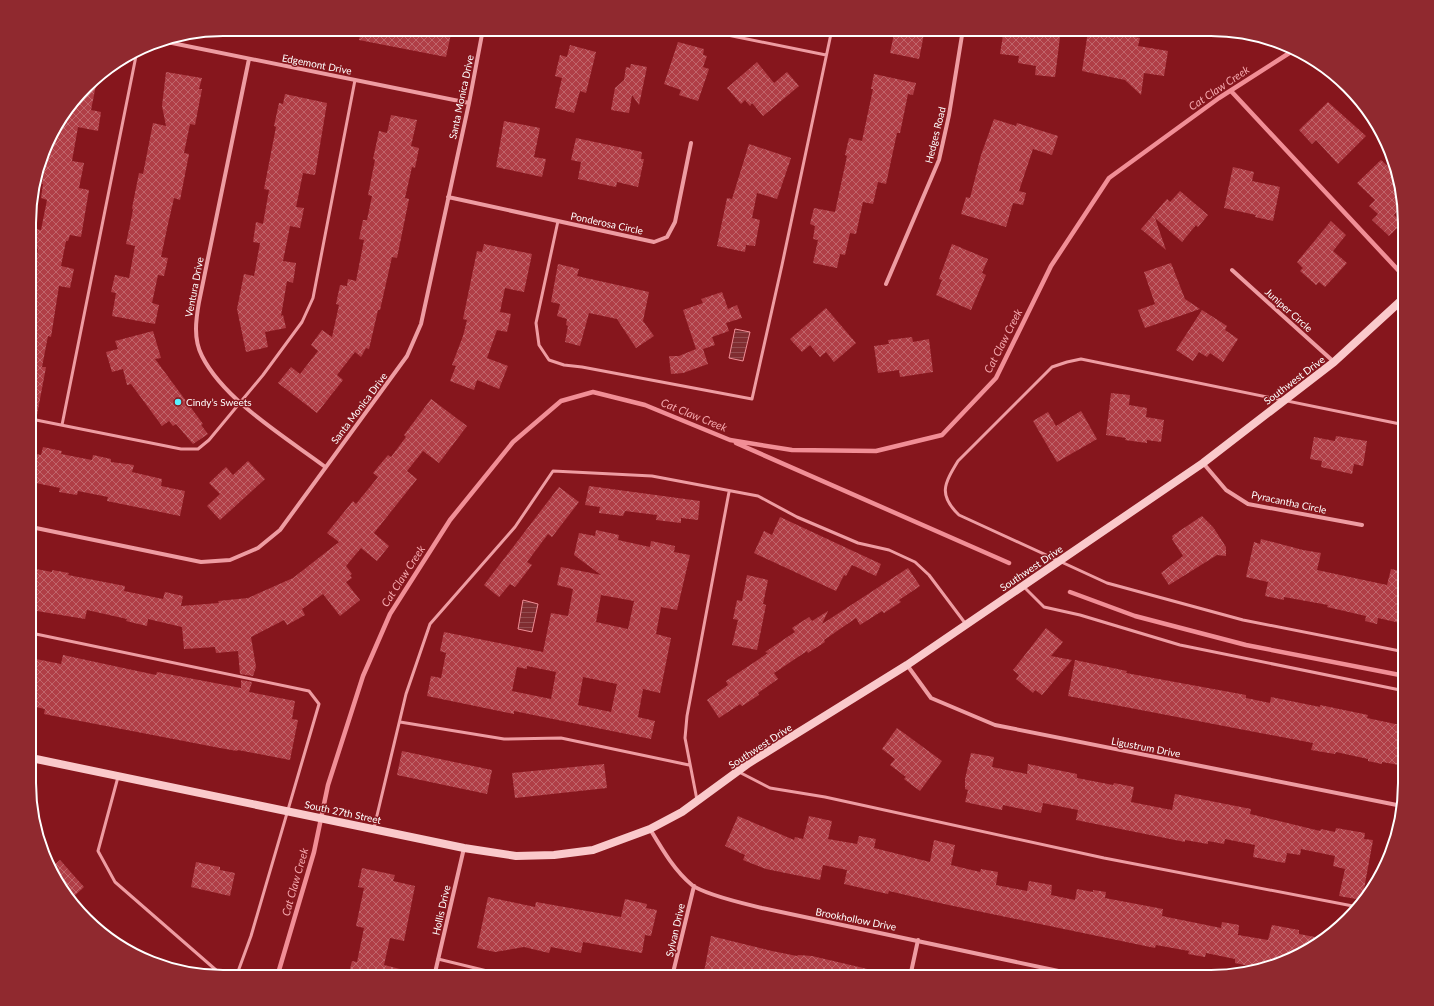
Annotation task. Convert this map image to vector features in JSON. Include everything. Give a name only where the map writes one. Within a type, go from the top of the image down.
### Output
[{"type":"main road","name":"Southwest Drive","points":[[650,829],[682,812],[738,771],[907,665],[1203,463],[1334,362],[1398,303]]},
{"type":"main road","name":"South 27th Street","points":[[36,759],[288,810],[464,848],[516,856],[593,850],[650,829]]},
{"type":"street","name":"Santa Monica Drive","points":[[36,528],[201,562],[230,560],[258,548],[280,530],[324,466],[374,402],[410,349],[421,324],[469,103],[482,36]]},
{"type":"street","name":"Hedges Road","points":[[886,284],[939,160],[949,114],[962,36]]},
{"type":"street","name":"Edgemont Drive","points":[[171,43],[469,103]]},
{"type":"street","name":"Ventura Drive","points":[[249,59],[198,302],[195,327],[201,355],[218,381],[241,403],[324,466]]},
{"type":"street","name":"Ponderosa Circle","points":[[448,197],[654,242],[667,237],[675,222],[691,143]]},
{"type":"street","name":"Juniper Circle","points":[[1232,270],[1334,362]]},
{"type":"street","name":"Pyracantha Circle","points":[[1203,463],[1226,490],[1248,504],[1362,525]]},
{"type":"street","name":"Ligustrum Drive","points":[[907,665],[931,698],[995,725],[1396,805]]},
{"type":"street","name":"Brookhollow Drive","points":[[650,829],[675,868],[694,886],[724,898],[762,908],[1055,970]]},
{"type":"street","name":"Hollis Drive","points":[[436,970],[464,848]]},
{"type":"street","name":"Sylvan Drive","points":[[674,970],[694,886]]},
{"type":"street","points":[[912,970],[918,940]]},
{"type":"lane","points":[[732,36],[826,55]]},
{"type":"lane","points":[[558,221],[536,323],[539,345],[549,360],[564,365],[582,367],[752,399],[782,266],[830,36]]},
{"type":"lane","points":[[62,425],[136,57]]},
{"type":"lane","points":[[36,420],[181,449],[198,449],[210,440],[241,403],[302,322],[313,298],[355,80]]},
{"type":"lane","points":[[1398,425],[1081,359],[1052,367],[958,461],[945,486],[945,497],[950,506],[960,515],[1058,562],[1107,583],[1243,620],[1398,651]]},
{"type":"lane","points":[[374,829],[406,694],[430,624],[514,526],[553,471],[652,476],[729,492],[758,496],[798,517],[858,543],[890,550],[915,562],[929,576],[967,625]]},
{"type":"lane","points":[[697,801],[685,738],[686,716],[729,492]]},
{"type":"lane","points":[[1023,586],[1044,607],[1080,614],[1180,645],[1398,690]]},
{"type":"lane","points":[[36,634],[310,691],[319,704],[251,936],[239,970]]},
{"type":"lane","points":[[400,722],[504,740],[561,738],[689,765]]},
{"type":"lane","points":[[738,771],[770,788],[825,797],[1104,858],[1352,906]]},
{"type":"lane","points":[[118,776],[98,851],[116,882],[216,970]]},
{"type":"lane","points":[[438,959],[483,970]]},
{"type":"shaded area","points":[[735,329],[750,332],[743,361],[729,358]]},
{"type":"shaded area","points":[[523,600],[538,604],[532,632],[518,629]]},
{"type":"building","points":[[360,36],[450,36],[446,57],[359,40]]},
{"type":"building","points":[[894,36],[924,36],[919,59],[890,53]]},
{"type":"building","points":[[1003,36],[1060,36],[1055,77],[1035,75],[1036,66],[1018,63],[1019,56],[1000,54]]},
{"type":"building","points":[[1087,36],[1130,36],[1140,38],[1138,46],[1168,51],[1164,76],[1144,73],[1141,95],[1125,80],[1082,71]]},
{"type":"building","points":[[678,42],[704,49],[703,55],[707,56],[703,67],[709,69],[698,101],[679,95],[681,90],[664,84]]},
{"type":"building","points":[[570,45],[596,52],[586,93],[580,91],[574,113],[555,108],[562,78],[555,76],[560,55],[567,57]]},
{"type":"building","points":[[757,62],[774,83],[787,72],[799,86],[763,116],[752,103],[750,106],[745,100],[741,104],[727,88]]},
{"type":"building","points":[[631,64],[647,67],[639,105],[632,95],[629,113],[611,110],[615,88],[624,80],[626,67],[630,68]]},
{"type":"building","points":[[166,72],[202,78],[199,89],[202,89],[195,125],[190,124],[184,153],[189,154],[180,200],[174,198],[161,257],[168,258],[164,276],[158,275],[152,303],[159,305],[155,324],[112,316],[116,293],[111,292],[115,275],[129,278],[135,246],[126,244],[139,173],[143,174],[153,123],[166,126],[162,106]]},
{"type":"building","points":[[874,74],[916,83],[913,95],[908,94],[900,133],[897,133],[886,184],[878,182],[873,204],[863,202],[856,234],[850,233],[845,255],[840,254],[837,268],[813,263],[818,240],[813,239],[815,226],[810,224],[814,208],[835,212],[847,156],[845,155],[849,138],[862,141],[873,89],[871,89]]},
{"type":"building","points":[[96,86],[91,110],[101,112],[98,131],[78,127],[72,161],[84,163],[79,188],[89,190],[81,237],[70,235],[68,241],[66,241],[61,266],[74,269],[70,288],[59,286],[51,337],[48,336],[42,367],[46,367],[36,415],[36,259],[38,249],[36,248],[36,229],[41,230],[47,200],[41,198],[46,164],[50,151],[61,129],[82,100]]},
{"type":"building","points":[[285,94],[327,103],[315,175],[303,173],[296,207],[304,208],[300,228],[290,226],[283,261],[296,263],[293,283],[287,281],[281,316],[283,315],[286,328],[265,332],[268,347],[246,352],[237,309],[244,274],[254,276],[260,243],[253,242],[256,222],[263,224],[269,190],[264,189],[276,127],[274,126],[279,103],[283,104]]},
{"type":"building","points":[[1328,102],[1366,136],[1338,164],[1316,140],[1312,144],[1299,130]]},
{"type":"building","points":[[391,115],[417,120],[411,146],[419,148],[415,168],[412,167],[405,198],[409,199],[397,258],[392,257],[380,310],[378,310],[369,349],[366,348],[361,357],[355,352],[337,375],[343,380],[317,413],[278,383],[291,367],[300,374],[318,351],[311,345],[322,330],[332,337],[339,305],[336,304],[340,285],[347,286],[348,279],[356,281],[364,240],[359,239],[363,220],[367,220],[372,196],[368,195],[375,160],[373,159],[379,131],[387,133]]},
{"type":"building","points":[[994,119],[1016,126],[1017,123],[1058,136],[1052,155],[1033,149],[1019,191],[1026,193],[1023,205],[1013,203],[1006,227],[961,214],[966,197],[970,198],[981,155]]},
{"type":"building","points":[[504,121],[540,128],[534,157],[546,159],[542,177],[496,167]]},
{"type":"building","points":[[576,138],[642,152],[641,159],[644,159],[638,187],[617,182],[616,187],[578,179],[581,162],[571,160]]},
{"type":"building","points":[[749,144],[791,158],[777,199],[757,193],[752,218],[760,220],[755,246],[746,245],[745,252],[717,246],[727,198],[732,199]]},
{"type":"building","points":[[1381,160],[1390,168],[1398,211],[1394,215],[1398,219],[1398,227],[1389,236],[1372,220],[1378,214],[1369,206],[1375,200],[1357,183]]},
{"type":"building","points":[[1233,167],[1254,172],[1252,181],[1280,187],[1273,221],[1255,217],[1256,215],[1224,208]]},
{"type":"building","points":[[1180,191],[1208,215],[1198,227],[1196,225],[1182,242],[1155,218],[1166,250],[1141,229],[1167,199],[1170,202]]},
{"type":"building","points":[[1331,221],[1346,235],[1333,251],[1347,263],[1325,287],[1319,282],[1316,285],[1300,271],[1303,268],[1297,262]]},
{"type":"building","points":[[484,244],[532,254],[524,292],[505,288],[500,312],[511,314],[507,332],[497,330],[487,358],[508,366],[499,389],[477,380],[474,390],[450,381],[456,366],[452,365],[463,336],[467,320],[463,319],[477,251],[482,252]]},
{"type":"building","points":[[952,244],[988,259],[982,273],[986,275],[971,310],[936,295],[942,280],[939,279]]},
{"type":"building","points":[[1171,263],[1185,299],[1200,309],[1145,328],[1138,310],[1155,304],[1144,272]]},
{"type":"building","points":[[558,264],[579,269],[577,276],[649,292],[643,321],[654,336],[636,348],[617,319],[589,313],[580,346],[565,342],[568,326],[566,325],[567,319],[557,316],[560,304],[551,302]]},
{"type":"building","points":[[722,292],[728,309],[737,305],[742,318],[726,323],[729,331],[712,337],[715,345],[703,349],[708,364],[683,373],[671,374],[669,356],[679,356],[696,349],[683,310],[703,303],[701,299]]},
{"type":"building","points":[[826,308],[856,343],[834,362],[826,352],[820,357],[810,345],[802,352],[790,339]]},
{"type":"building","points":[[1202,310],[1227,326],[1225,330],[1238,339],[1223,362],[1210,353],[1207,357],[1199,352],[1193,361],[1176,350]]},
{"type":"building","points":[[153,331],[161,358],[155,359],[203,424],[201,425],[208,434],[193,444],[176,424],[173,426],[169,421],[162,426],[131,384],[127,385],[123,369],[112,372],[106,352],[118,349],[115,341]]},
{"type":"building","points":[[912,337],[913,342],[929,339],[933,372],[900,377],[899,370],[878,373],[874,346],[889,344],[888,340]]},
{"type":"building","points":[[1111,393],[1130,395],[1129,405],[1147,408],[1146,417],[1164,420],[1161,442],[1147,440],[1147,443],[1125,440],[1126,438],[1106,435]]},
{"type":"building","points":[[431,399],[467,426],[439,463],[423,451],[407,471],[417,479],[374,533],[389,546],[377,561],[361,548],[346,566],[352,574],[350,575],[352,578],[346,582],[360,600],[340,616],[323,594],[302,609],[305,615],[287,625],[284,620],[251,637],[256,667],[253,676],[240,674],[238,651],[216,653],[215,647],[184,649],[182,627],[148,619],[147,626],[126,621],[127,619],[87,610],[85,619],[36,611],[36,569],[69,573],[68,575],[125,586],[124,591],[163,599],[165,592],[183,596],[181,606],[219,603],[218,601],[248,598],[293,578],[339,542],[327,533],[353,501],[356,504],[378,477],[373,473],[388,455],[391,457],[406,437],[404,435]]},
{"type":"building","points":[[1081,411],[1097,439],[1057,462],[1033,421],[1048,412],[1056,426]]},
{"type":"building","points":[[1336,436],[1367,441],[1363,466],[1354,464],[1352,474],[1321,467],[1322,461],[1310,459],[1314,437],[1335,441]]},
{"type":"building","points":[[43,447],[62,451],[61,454],[92,460],[93,455],[111,459],[111,462],[134,465],[132,472],[162,479],[161,486],[185,491],[180,516],[107,501],[108,497],[78,491],[77,495],[59,492],[60,488],[36,483],[36,454],[41,455]]},
{"type":"building","points":[[248,461],[265,479],[220,520],[207,506],[220,494],[209,483],[226,467],[233,475]]},
{"type":"building","points":[[589,486],[700,501],[698,520],[681,518],[681,523],[656,520],[657,515],[625,511],[623,516],[599,513],[600,507],[585,505]]},
{"type":"building","points":[[559,487],[579,502],[552,537],[548,534],[527,562],[532,565],[515,587],[510,584],[499,597],[484,585]]},
{"type":"building","points":[[1202,516],[1213,527],[1226,547],[1226,556],[1217,555],[1169,585],[1161,573],[1183,556],[1172,539],[1172,536]]},
{"type":"building","points":[[780,517],[881,564],[876,576],[852,565],[846,576],[844,575],[836,591],[754,553],[764,531],[772,535]]},
{"type":"building","points":[[596,530],[619,535],[618,540],[650,547],[651,541],[675,546],[674,552],[690,555],[677,610],[661,607],[656,634],[671,638],[660,693],[643,689],[638,717],[655,721],[651,739],[514,711],[514,714],[427,696],[431,676],[441,678],[446,653],[440,651],[444,632],[543,652],[551,613],[568,616],[573,589],[557,585],[561,567],[601,575],[574,555],[579,533],[595,536]],"holes":[[[601,595],[634,601],[628,629],[596,622]],[[527,666],[556,672],[551,699],[512,691],[517,667],[527,669]],[[583,677],[617,684],[611,712],[578,705]]]},
{"type":"building","points":[[1261,539],[1321,553],[1317,570],[1387,585],[1391,569],[1398,570],[1398,623],[1378,618],[1377,624],[1365,621],[1366,616],[1327,607],[1328,605],[1284,597],[1284,600],[1265,596],[1268,582],[1246,577],[1254,542],[1260,544]]},
{"type":"building","points":[[908,568],[920,586],[899,600],[901,602],[884,613],[882,611],[860,625],[856,618],[824,640],[825,642],[808,653],[807,651],[774,673],[778,679],[758,693],[759,695],[742,706],[740,704],[719,718],[707,700],[728,685],[726,681],[768,653],[765,652],[795,632],[792,628],[809,617],[812,621],[828,611],[822,624]]},
{"type":"building","points":[[747,575],[768,580],[763,604],[766,605],[757,650],[732,645],[738,620],[733,619],[737,600],[742,601]]},
{"type":"building","points":[[1046,628],[1063,642],[1051,656],[1072,660],[1042,695],[1035,690],[1033,693],[1016,679],[1019,675],[1013,670]]},
{"type":"building","points":[[63,655],[156,675],[157,672],[241,688],[241,680],[252,682],[249,692],[295,701],[292,719],[298,720],[290,760],[44,714],[45,709],[36,707],[36,659],[61,664]]},
{"type":"building","points":[[1075,660],[1127,671],[1126,673],[1246,695],[1246,698],[1270,703],[1271,697],[1368,715],[1367,718],[1398,725],[1398,765],[1382,762],[1382,764],[1368,761],[1368,759],[1336,752],[1335,754],[1311,750],[1313,743],[1068,696]]},
{"type":"building","points":[[897,728],[942,761],[920,791],[904,779],[906,777],[890,765],[895,759],[882,749]]},
{"type":"building","points":[[402,751],[492,770],[487,794],[397,775]]},
{"type":"building","points":[[971,753],[994,757],[992,767],[1027,774],[1028,764],[1077,774],[1077,778],[1113,785],[1114,783],[1134,787],[1131,802],[1172,810],[1175,794],[1251,809],[1250,814],[1320,831],[1321,829],[1335,832],[1336,828],[1365,833],[1364,839],[1373,840],[1364,891],[1357,899],[1339,896],[1345,869],[1333,866],[1335,856],[1301,849],[1300,855],[1287,853],[1285,863],[1253,857],[1255,845],[1225,839],[1224,844],[1208,841],[1208,844],[1185,840],[1185,842],[1076,820],[1078,810],[1043,803],[1041,813],[1003,805],[1002,810],[965,802],[968,790],[965,789],[965,779]]},
{"type":"building","points":[[604,764],[607,788],[515,798],[512,773]]},
{"type":"building","points":[[738,816],[794,840],[795,837],[803,839],[809,816],[832,821],[828,839],[857,844],[859,836],[876,839],[874,848],[930,862],[934,840],[955,845],[951,865],[980,872],[981,869],[998,872],[996,885],[1027,891],[1029,881],[1052,885],[1051,895],[1075,900],[1077,889],[1093,892],[1093,890],[1106,892],[1105,898],[1163,909],[1162,916],[1221,928],[1222,922],[1239,925],[1238,935],[1268,940],[1272,925],[1299,930],[1299,934],[1317,937],[1283,956],[1260,964],[1249,966],[1235,963],[1235,959],[1206,953],[1205,957],[1188,954],[1189,951],[1156,945],[1155,948],[889,891],[888,894],[844,884],[847,870],[823,865],[820,880],[766,869],[743,860],[745,855],[725,846]]},
{"type":"building","points":[[60,860],[84,887],[74,896],[67,887],[54,865]]},
{"type":"building","points":[[196,862],[220,867],[220,870],[235,873],[230,896],[191,887]]},
{"type":"building","points":[[362,868],[395,875],[393,881],[415,886],[404,941],[390,938],[384,965],[404,970],[350,970],[352,961],[357,962],[364,928],[356,926],[364,888],[358,887]]},
{"type":"building","points":[[488,897],[535,907],[536,902],[621,917],[625,899],[647,904],[646,908],[657,910],[651,936],[645,935],[642,953],[583,942],[581,953],[551,947],[549,953],[524,947],[495,952],[477,948]]},
{"type":"building","points":[[711,936],[772,951],[797,956],[812,956],[872,970],[704,970]]},
{"type":"waterway","name":"Cat Claw Creek","points":[[279,970],[314,852],[328,785],[363,676],[390,614],[450,520],[513,442],[561,401],[593,392],[645,405],[730,440],[792,450],[876,451],[942,435],[996,378],[1051,266],[1109,178],[1219,98],[1289,53]]},
{"type":"waterway","points":[[1231,91],[1398,270]]},
{"type":"waterway","points":[[736,443],[1009,563]]},
{"type":"waterway","points":[[1070,592],[1135,616],[1246,645],[1398,675]]},
{"type":"place","name":"Cindy’s Sweets","points":[[178,402]]}]
